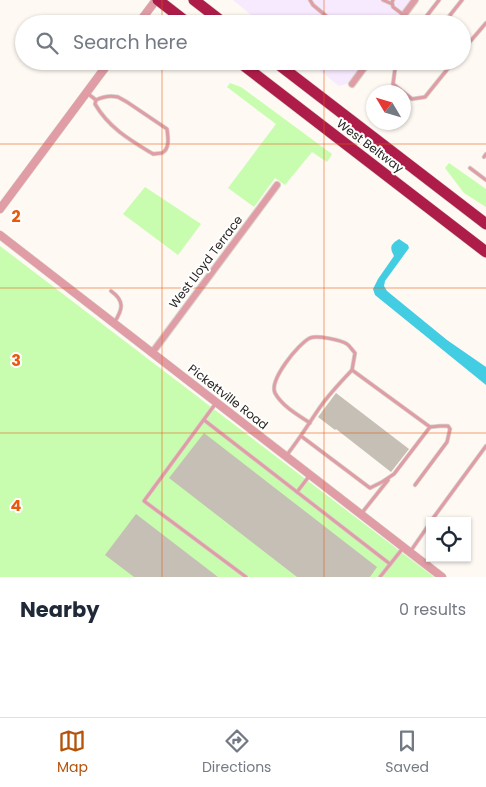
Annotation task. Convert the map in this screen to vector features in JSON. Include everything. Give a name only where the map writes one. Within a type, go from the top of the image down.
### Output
[{"type":"highway","points":[[157,0],[178,15]]},
{"type":"highway","points":[[194,0],[213,15]]},
{"type":"highway","name":"West Beltway","points":[[250,70],[486,252]]},
{"type":"highway","name":"West Beltway","points":[[286,70],[486,224]]},
{"type":"street","points":[[145,15],[157,0]]},
{"type":"street","points":[[404,15],[415,0]]},
{"type":"street","points":[[0,209],[104,70]]},
{"type":"street","points":[[352,84],[362,70]]},
{"type":"street","name":"West Lloyd Terrace","points":[[152,353],[278,186]]},
{"type":"street","name":"Pickettville Road","points":[[0,235],[442,577]]},
{"type":"lane","points":[[310,0],[325,15]]},
{"type":"lane","points":[[383,0],[392,2],[404,15]]},
{"type":"lane","points":[[427,15],[439,0]]},
{"type":"lane","points":[[450,15],[462,0]]},
{"type":"lane","points":[[471,40],[486,23]]},
{"type":"lane","points":[[394,70],[393,84],[412,99],[425,97],[447,70]]},
{"type":"lane","points":[[87,93],[96,100]]},
{"type":"lane","points":[[112,95],[118,97],[154,120],[167,129],[167,148],[161,153],[153,154],[140,146],[113,127],[102,116],[95,104],[96,100],[112,95]]},
{"type":"lane","points":[[470,168],[486,180]]},
{"type":"lane","points":[[112,291],[121,301],[119,315],[114,323]]},
{"type":"lane","points":[[286,456],[301,436],[310,423],[319,409],[335,388],[352,370],[355,352],[346,343],[312,337],[302,343],[281,370],[274,383],[274,392],[282,403],[310,423]]},
{"type":"lane","points":[[352,370],[430,428]]},
{"type":"lane","points":[[217,403],[144,501],[246,577]]},
{"type":"lane","points":[[204,420],[390,564]]},
{"type":"lane","points":[[361,514],[430,428],[448,426],[450,429],[447,442],[416,485]]},
{"type":"lane","points":[[301,436],[370,488],[392,475]]},
{"type":"lane","points":[[434,517],[486,446]]},
{"type":"lane","points":[[297,492],[310,475]]},
{"type":"lane","points":[[380,577],[426,527]]},
{"type":"shaded area","points":[[233,0],[411,0],[400,15],[251,15]]},
{"type":"shaded area","points":[[319,70],[359,70],[350,83],[339,86]]},
{"type":"green space","points":[[230,83],[241,87],[332,154],[327,162],[312,152],[285,185],[275,178],[254,207],[228,188],[276,124],[227,87]]},
{"type":"green space","points":[[449,163],[486,189],[486,207],[464,193],[445,168]]},
{"type":"green space","points":[[145,187],[201,224],[178,255],[123,214]]},
{"type":"green space","points":[[0,246],[434,577],[0,577]]},
{"type":"water","points":[[399,239],[408,245],[409,248],[385,281],[384,286],[387,291],[447,340],[486,367],[486,385],[375,295],[373,289],[394,256],[392,246]]},
{"type":"building","points":[[336,393],[409,449],[391,472],[318,417]]},
{"type":"building","points":[[204,433],[377,567],[370,577],[297,577],[169,478]]},
{"type":"building","points":[[136,514],[218,577],[134,577],[105,555]]}]
